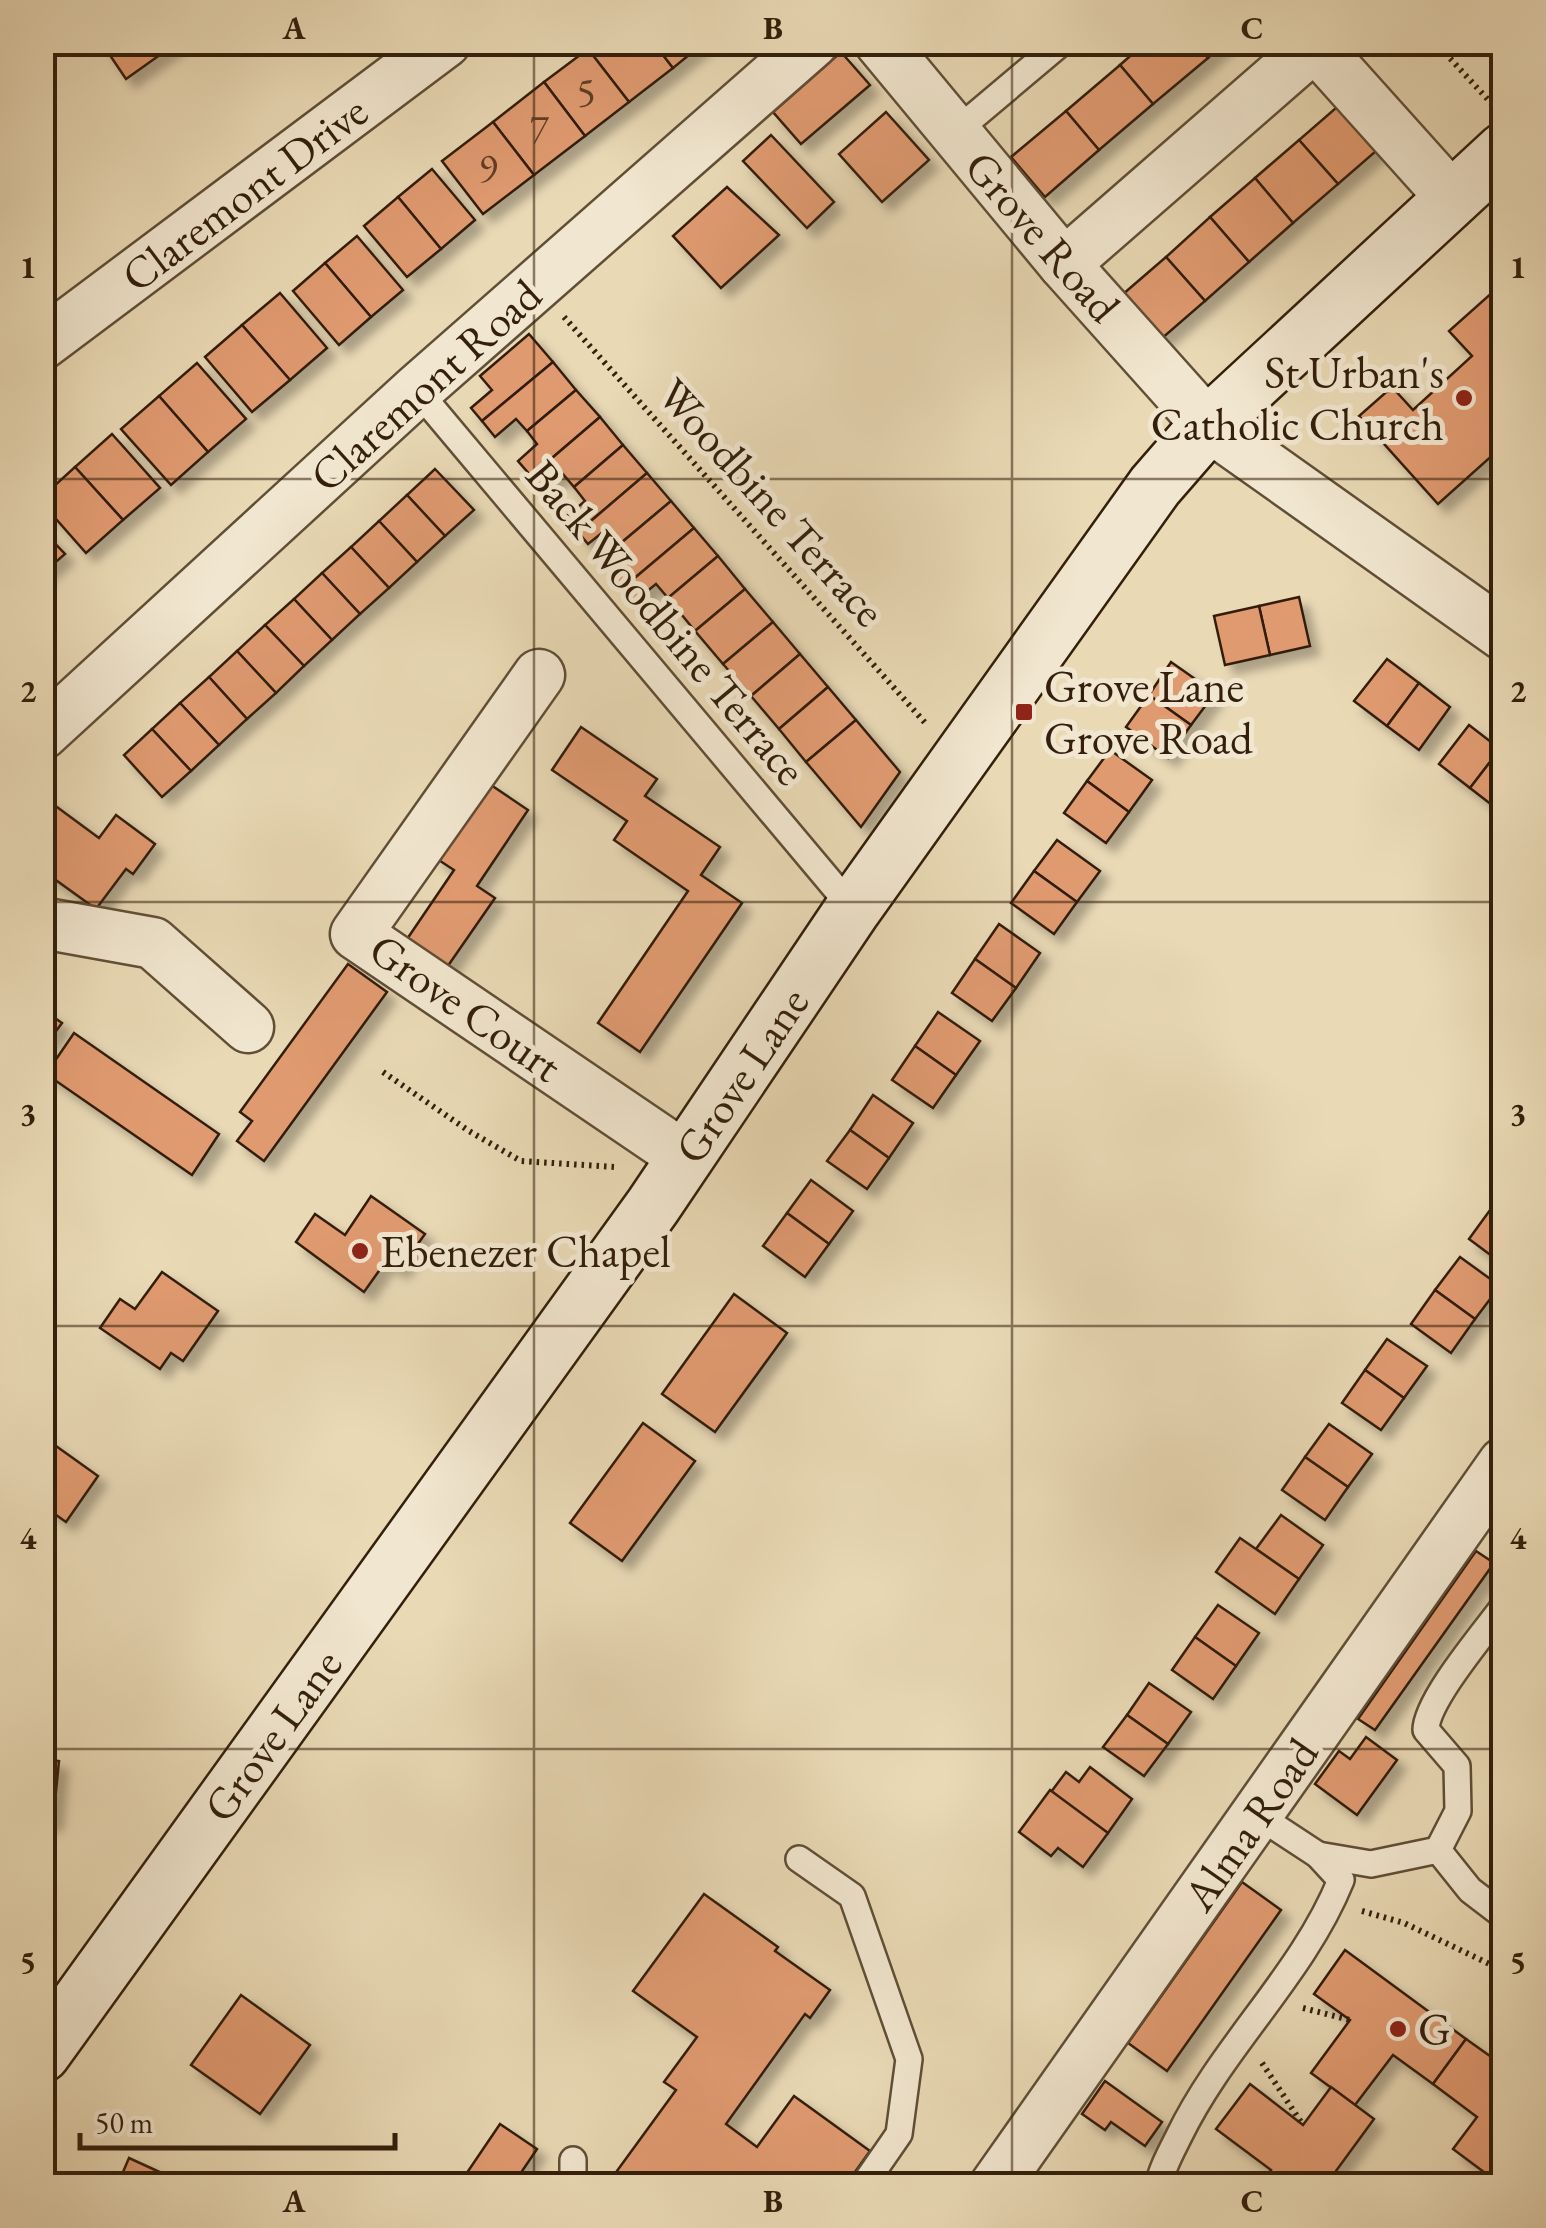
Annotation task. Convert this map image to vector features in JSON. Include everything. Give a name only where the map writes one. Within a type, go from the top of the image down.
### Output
[{"type":"main road","name":"Grove Lane","points":[[42,2054],[686,1158],[853,909],[1155,486],[1208,424],[1504,151]]},
{"type":"street","name":"Claremont Drive","points":[[42,344],[445,42]]},
{"type":"street","name":"Claremont Road","points":[[42,734],[417,390],[814,42]]},
{"type":"street","name":"Grove Road","points":[[880,42],[1064,264],[1208,424],[1504,635]]},
{"type":"street","points":[[1064,264],[1314,44],[1452,198]]},
{"type":"street","name":"Grove Court","points":[[539,675],[356,934],[686,1158]]},
{"type":"street","points":[[42,924],[152,943],[248,1027]]},
{"type":"street","name":"Alma Road","points":[[996,2186],[1504,1463]]},
{"type":"lane","points":[[954,132],[1062,42]]},
{"type":"lane","name":"Back Woodbine Terrace","points":[[417,390],[853,909]]},
{"type":"lane","points":[[1438,1850],[1458,1810],[1457,1766],[1425,1724],[1438,1697],[1504,1606]]},
{"type":"lane","points":[[1158,2186],[1160,2172],[1195,2103],[1324,1920],[1341,1880],[1318,1855],[1257,1814]]},
{"type":"lane","points":[[1318,1855],[1371,1864],[1438,1850]]},
{"type":"lane","points":[[1438,1850],[1470,1890],[1504,1916]]},
{"type":"lane","points":[[799,1858],[852,1896],[909,2060],[899,2134],[863,2186]]},
{"type":"path","points":[[1435,42],[1504,116]]},
{"type":"path","name":"Woodbine Terrace","points":[[536,286],[958,761]]},
{"type":"path","points":[[384,1072],[469,1131],[521,1161],[604,1169],[686,1158]]},
{"type":"path","points":[[1332,1902],[1404,1924],[1504,1971]]},
{"type":"path","points":[[1269,1999],[1350,2020]]},
{"type":"path","points":[[1243,2035],[1303,2124]]},
{"type":"building","points":[[101,42],[178,42],[126,79]]},
{"type":"building","points":[[596,42],[653,42],[673,68],[629,102],[588,49]]},
{"type":"building","points":[[653,42],[705,42],[673,68]]},
{"type":"building","points":[[1146,42],[1195,42],[1208,58],[1153,104],[1120,65]]},
{"type":"building","points":[[1195,42],[1226,42],[1208,58]]},
{"type":"building","points":[[588,49],[629,102],[585,136],[544,82]]},
{"type":"building","points":[[841,52],[870,85],[801,144],[773,112]]},
{"type":"building","points":[[1120,65],[1153,104],[1099,150],[1066,111]]},
{"type":"building","points":[[544,82],[585,136],[534,175],[493,122]]},
{"type":"building","points":[[1344,101],[1383,145],[1338,184],[1299,140]]},
{"type":"building","points":[[1066,111],[1099,150],[1045,197],[1011,157]]},
{"type":"building","points":[[886,112],[929,160],[882,202],[839,154]]},
{"type":"building","points":[[493,122],[534,175],[483,214],[442,161]]},
{"type":"building","points":[[771,135],[834,202],[807,228],[743,161]]},
{"type":"building","points":[[1299,140],[1338,184],[1293,223],[1255,178]]},
{"type":"building","points":[[432,169],[475,220],[441,249],[398,197]]},
{"type":"building","points":[[1255,178],[1293,223],[1249,262],[1210,217]]},
{"type":"building","points":[[727,187],[779,235],[721,288],[673,236]]},
{"type":"building","points":[[398,197],[441,249],[407,277],[364,226]]},
{"type":"building","points":[[1210,217],[1249,262],[1205,301],[1166,257]]},
{"type":"building","points":[[357,236],[403,290],[371,317],[325,263]]},
{"type":"building","points":[[1166,257],[1205,301],[1160,340],[1122,295]]},
{"type":"building","points":[[325,263],[371,317],[339,345],[293,291]]},
{"type":"building","name":"St Urban's Catholic Church","points":[[1504,282],[1504,445],[1438,504],[1359,416],[1392,387],[1413,410],[1472,356],[1449,331]]},
{"type":"building","points":[[280,293],[327,348],[290,380],[242,325]]},
{"type":"building","points":[[242,325],[290,380],[252,412],[205,357]]},
{"type":"building","points":[[529,334],[553,362],[482,421],[471,408],[492,390],[480,376]]},
{"type":"building","points":[[553,362],[576,390],[527,431],[516,419],[495,437],[482,421]]},
{"type":"building","points":[[197,363],[246,419],[208,452],[159,396]]},
{"type":"building","points":[[576,390],[600,417],[531,476],[518,461],[537,444],[527,431]]},
{"type":"building","points":[[159,396],[208,452],[171,485],[121,429]]},
{"type":"building","points":[[600,417],[623,445],[574,487],[562,473],[542,489],[531,476]]},
{"type":"building","points":[[112,434],[160,488],[123,520],[75,467]]},
{"type":"building","points":[[623,445],[647,473],[578,532],[566,517],[585,501],[574,487]]},
{"type":"building","points":[[75,467],[123,520],[86,553],[42,503],[42,497]]},
{"type":"building","points":[[435,469],[474,510],[445,536],[407,495]]},
{"type":"building","points":[[647,473],[671,501],[621,543],[608,528],[588,544],[578,532]]},
{"type":"building","points":[[407,495],[445,536],[417,562],[379,521]]},
{"type":"building","points":[[671,501],[694,528],[624,587],[612,573],[632,556],[621,543]]},
{"type":"building","points":[[379,521],[417,562],[389,588],[351,547]]},
{"type":"building","points":[[694,528],[718,556],[668,598],[656,584],[635,601],[624,587]]},
{"type":"building","points":[[42,530],[65,554],[42,574]]},
{"type":"building","points":[[351,547],[389,588],[360,614],[322,573]]},
{"type":"building","points":[[718,556],[745,589],[695,631],[668,598]]},
{"type":"building","points":[[322,573],[360,614],[332,640],[294,599]]},
{"type":"building","points":[[745,589],[773,622],[723,664],[695,631]]},
{"type":"building","points":[[1299,597],[1310,646],[1270,655],[1259,606]]},
{"type":"building","points":[[294,599],[332,640],[304,666],[265,625]]},
{"type":"building","points":[[1259,606],[1270,655],[1225,665],[1214,616]]},
{"type":"building","points":[[773,622],[800,654],[751,696],[723,664]]},
{"type":"building","points":[[265,625],[304,666],[276,693],[237,651]]},
{"type":"building","points":[[237,651],[276,693],[247,719],[209,677]]},
{"type":"building","points":[[800,654],[828,687],[779,729],[751,696]]},
{"type":"building","points":[[1387,659],[1419,683],[1387,726],[1354,701]]},
{"type":"building","points":[[1171,662],[1215,693],[1191,725],[1149,695]]},
{"type":"building","points":[[209,677],[247,719],[219,745],[180,703]]},
{"type":"building","points":[[1419,683],[1450,707],[1419,750],[1387,726]]},
{"type":"building","points":[[828,687],[856,720],[806,762],[779,729]]},
{"type":"building","points":[[1149,695],[1191,725],[1168,758],[1126,727]]},
{"type":"building","points":[[180,703],[219,745],[191,771],[152,729]]},
{"type":"building","points":[[856,720],[900,772],[861,827],[806,762]]},
{"type":"building","points":[[1469,725],[1500,749],[1470,788],[1439,764]]},
{"type":"building","points":[[581,727],[657,779],[645,796],[720,847],[701,875],[742,903],[640,1052],[598,1023],[688,891],[614,840],[627,821],[552,770]]},
{"type":"building","points":[[152,729],[191,771],[162,797],[124,755]]},
{"type":"building","points":[[1500,749],[1504,751],[1501,812],[1470,788]]},
{"type":"building","points":[[1110,750],[1152,780],[1129,812],[1087,781]]},
{"type":"building","points":[[485,781],[528,810],[477,886],[495,898],[443,973],[403,945],[454,870],[434,857]]},
{"type":"building","points":[[1087,781],[1129,812],[1106,843],[1064,813]]},
{"type":"building","points":[[42,796],[99,838],[116,815],[155,844],[133,874],[126,869],[96,909],[42,870]]},
{"type":"building","points":[[1057,840],[1100,871],[1077,902],[1034,871]]},
{"type":"building","points":[[1034,871],[1077,902],[1054,934],[1011,903]]},
{"type":"building","points":[[999,924],[1040,953],[1016,988],[975,959]]},
{"type":"building","points":[[975,959],[1016,988],[992,1021],[952,993]]},
{"type":"building","points":[[348,964],[387,992],[264,1161],[237,1141],[252,1121],[240,1112]]},
{"type":"building","points":[[42,1009],[62,1023],[42,1050]]},
{"type":"building","points":[[938,1012],[980,1041],[956,1075],[915,1046]]},
{"type":"building","points":[[74,1033],[219,1134],[192,1175],[46,1074]]},
{"type":"building","points":[[915,1046],[956,1075],[933,1108],[892,1080]]},
{"type":"building","points":[[873,1095],[913,1123],[889,1158],[850,1130]]},
{"type":"building","points":[[850,1130],[889,1158],[867,1189],[827,1161]]},
{"type":"building","points":[[811,1180],[853,1211],[829,1244],[787,1213]]},
{"type":"building","points":[[1504,1192],[1504,1214],[1493,1206]]},
{"type":"building","name":"Ebenezer Chapel","points":[[371,1196],[425,1234],[399,1270],[386,1261],[364,1292],[296,1242],[315,1214],[345,1235]]},
{"type":"building","points":[[1493,1206],[1504,1214],[1504,1265],[1469,1239]]},
{"type":"building","points":[[787,1213],[829,1244],[805,1277],[763,1246]]},
{"type":"building","points":[[1460,1257],[1500,1286],[1475,1319],[1435,1290]]},
{"type":"building","points":[[162,1272],[218,1311],[183,1361],[171,1353],[160,1369],[100,1328],[120,1299],[135,1309]]},
{"type":"building","points":[[1435,1290],[1475,1319],[1451,1353],[1411,1324]]},
{"type":"building","points":[[734,1294],[787,1333],[715,1432],[662,1394]]},
{"type":"building","points":[[1387,1339],[1427,1366],[1404,1398],[1365,1370]]},
{"type":"building","points":[[1365,1370],[1404,1398],[1381,1430],[1342,1403]]},
{"type":"building","points":[[643,1423],[695,1461],[622,1561],[570,1523]]},
{"type":"building","points":[[1329,1424],[1372,1454],[1348,1487],[1305,1457]]},
{"type":"building","points":[[42,1436],[98,1476],[66,1522],[42,1505]]},
{"type":"building","points":[[1305,1457],[1348,1487],[1325,1520],[1282,1490]]},
{"type":"building","points":[[1281,1515],[1323,1545],[1299,1579],[1256,1549]]},
{"type":"building","points":[[1240,1538],[1299,1579],[1275,1614],[1216,1572]]},
{"type":"building","points":[[1476,1551],[1494,1563],[1375,1730],[1358,1719]]},
{"type":"building","points":[[1218,1605],[1259,1633],[1236,1666],[1195,1637]]},
{"type":"building","points":[[1195,1637],[1236,1666],[1213,1699],[1172,1670]]},
{"type":"building","points":[[1149,1683],[1191,1712],[1168,1744],[1127,1715]]},
{"type":"building","points":[[1127,1715],[1168,1744],[1144,1776],[1103,1747]]},
{"type":"building","points":[[1366,1737],[1397,1760],[1357,1815],[1315,1784],[1339,1751],[1350,1759]]},
{"type":"building","points":[[42,1759],[59,1761],[53,1822],[42,1821]]},
{"type":"building","points":[[1090,1767],[1132,1799],[1108,1833],[1051,1792],[1066,1772],[1079,1782]]},
{"type":"building","points":[[1050,1790],[1108,1833],[1083,1867],[1058,1848],[1051,1856],[1019,1832]]},
{"type":"building","points":[[1242,1882],[1281,1910],[1167,2071],[1128,2043]]},
{"type":"building","points":[[704,1894],[830,1990],[810,2018],[805,2014],[726,2124],[757,2147],[794,2096],[870,2151],[845,2186],[606,2186],[676,2090],[664,2082],[697,2037],[633,1991]]},
{"type":"building","name":"G","points":[[1345,1950],[1466,2039],[1433,2084],[1393,2055],[1355,2105],[1311,2073],[1350,2020],[1314,1994]]},
{"type":"building","points":[[241,1995],[310,2045],[260,2114],[191,2065]]},
{"type":"building","points":[[1466,2039],[1504,2066],[1504,2180],[1500,2184],[1453,2149],[1477,2117],[1433,2084]]},
{"type":"building","points":[[1105,2081],[1162,2122],[1145,2146],[1111,2122],[1105,2130],[1082,2114]]},
{"type":"building","points":[[1250,2084],[1303,2125],[1331,2087],[1374,2119],[1325,2186],[1259,2186],[1271,2170],[1216,2129]]},
{"type":"building","points":[[500,2124],[537,2149],[512,2186],[458,2186]]},
{"type":"building","points":[[129,2158],[190,2186],[117,2186]]},
{"type":"place","name":"St Urban's Catholic Church","points":[[1464,398]]},
{"type":"place","name":"Grove Lane Grove Road","points":[[1024,712]]},
{"type":"place","name":"Ebenezer Chapel","points":[[360,1251]]},
{"type":"place","name":"G","points":[[1398,2029]]}]
